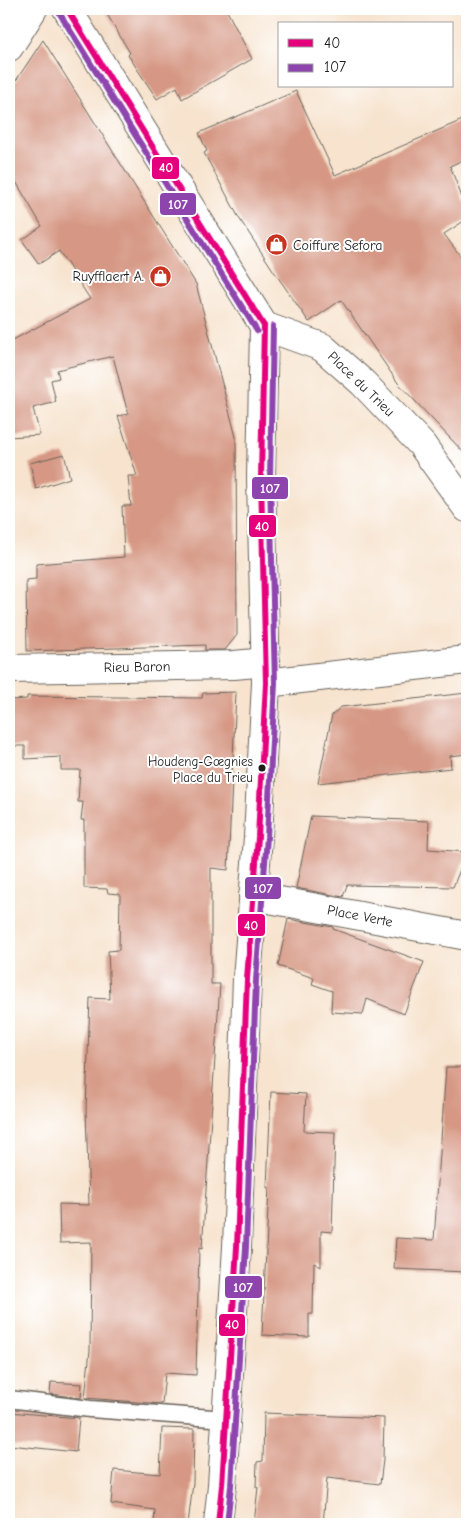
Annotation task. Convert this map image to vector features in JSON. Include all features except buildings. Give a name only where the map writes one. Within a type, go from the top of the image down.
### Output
[{"type":"street","points":[[9,47],[33,9]]},
{"type":"street","points":[[67,9],[102,62],[264,326],[261,478],[266,672],[247,979],[237,1247],[218,1524]]},
{"type":"street","name":"Place du Trieu","points":[[264,326],[322,348],[363,382],[422,445],[466,503]]},
{"type":"street","points":[[266,672],[467,660]]},
{"type":"street","name":"Rieu Baron","points":[[9,669],[234,665],[266,672]]},
{"type":"street","name":"Place Verte","points":[[253,896],[467,936]]},
{"type":"lane","points":[[9,1399],[90,1409],[226,1419]]},
{"type":"shaded area","points":[[67,9],[187,9],[127,45],[102,63]]},
{"type":"transit line","name":"40","points":[[67,9],[264,326]]},
{"type":"transit line","name":"107","points":[[60,14],[257,331]]},
{"type":"transit line","name":"40","points":[[218,1524],[237,1247],[247,979],[258,837],[266,683],[261,478],[264,326]]},
{"type":"transit line","name":"107","points":[[227,1524],[246,1247],[256,980],[267,837],[275,683],[270,478],[273,326]]},
{"type":"place","name":"Coiffure Sefora","points":[[277,245]]},
{"type":"place","name":"Ruyfflaert A.","points":[[160,276]]},
{"type":"place","name":"Houdeng-Gœgnies Place du Trieu","points":[[262,768]]}]
